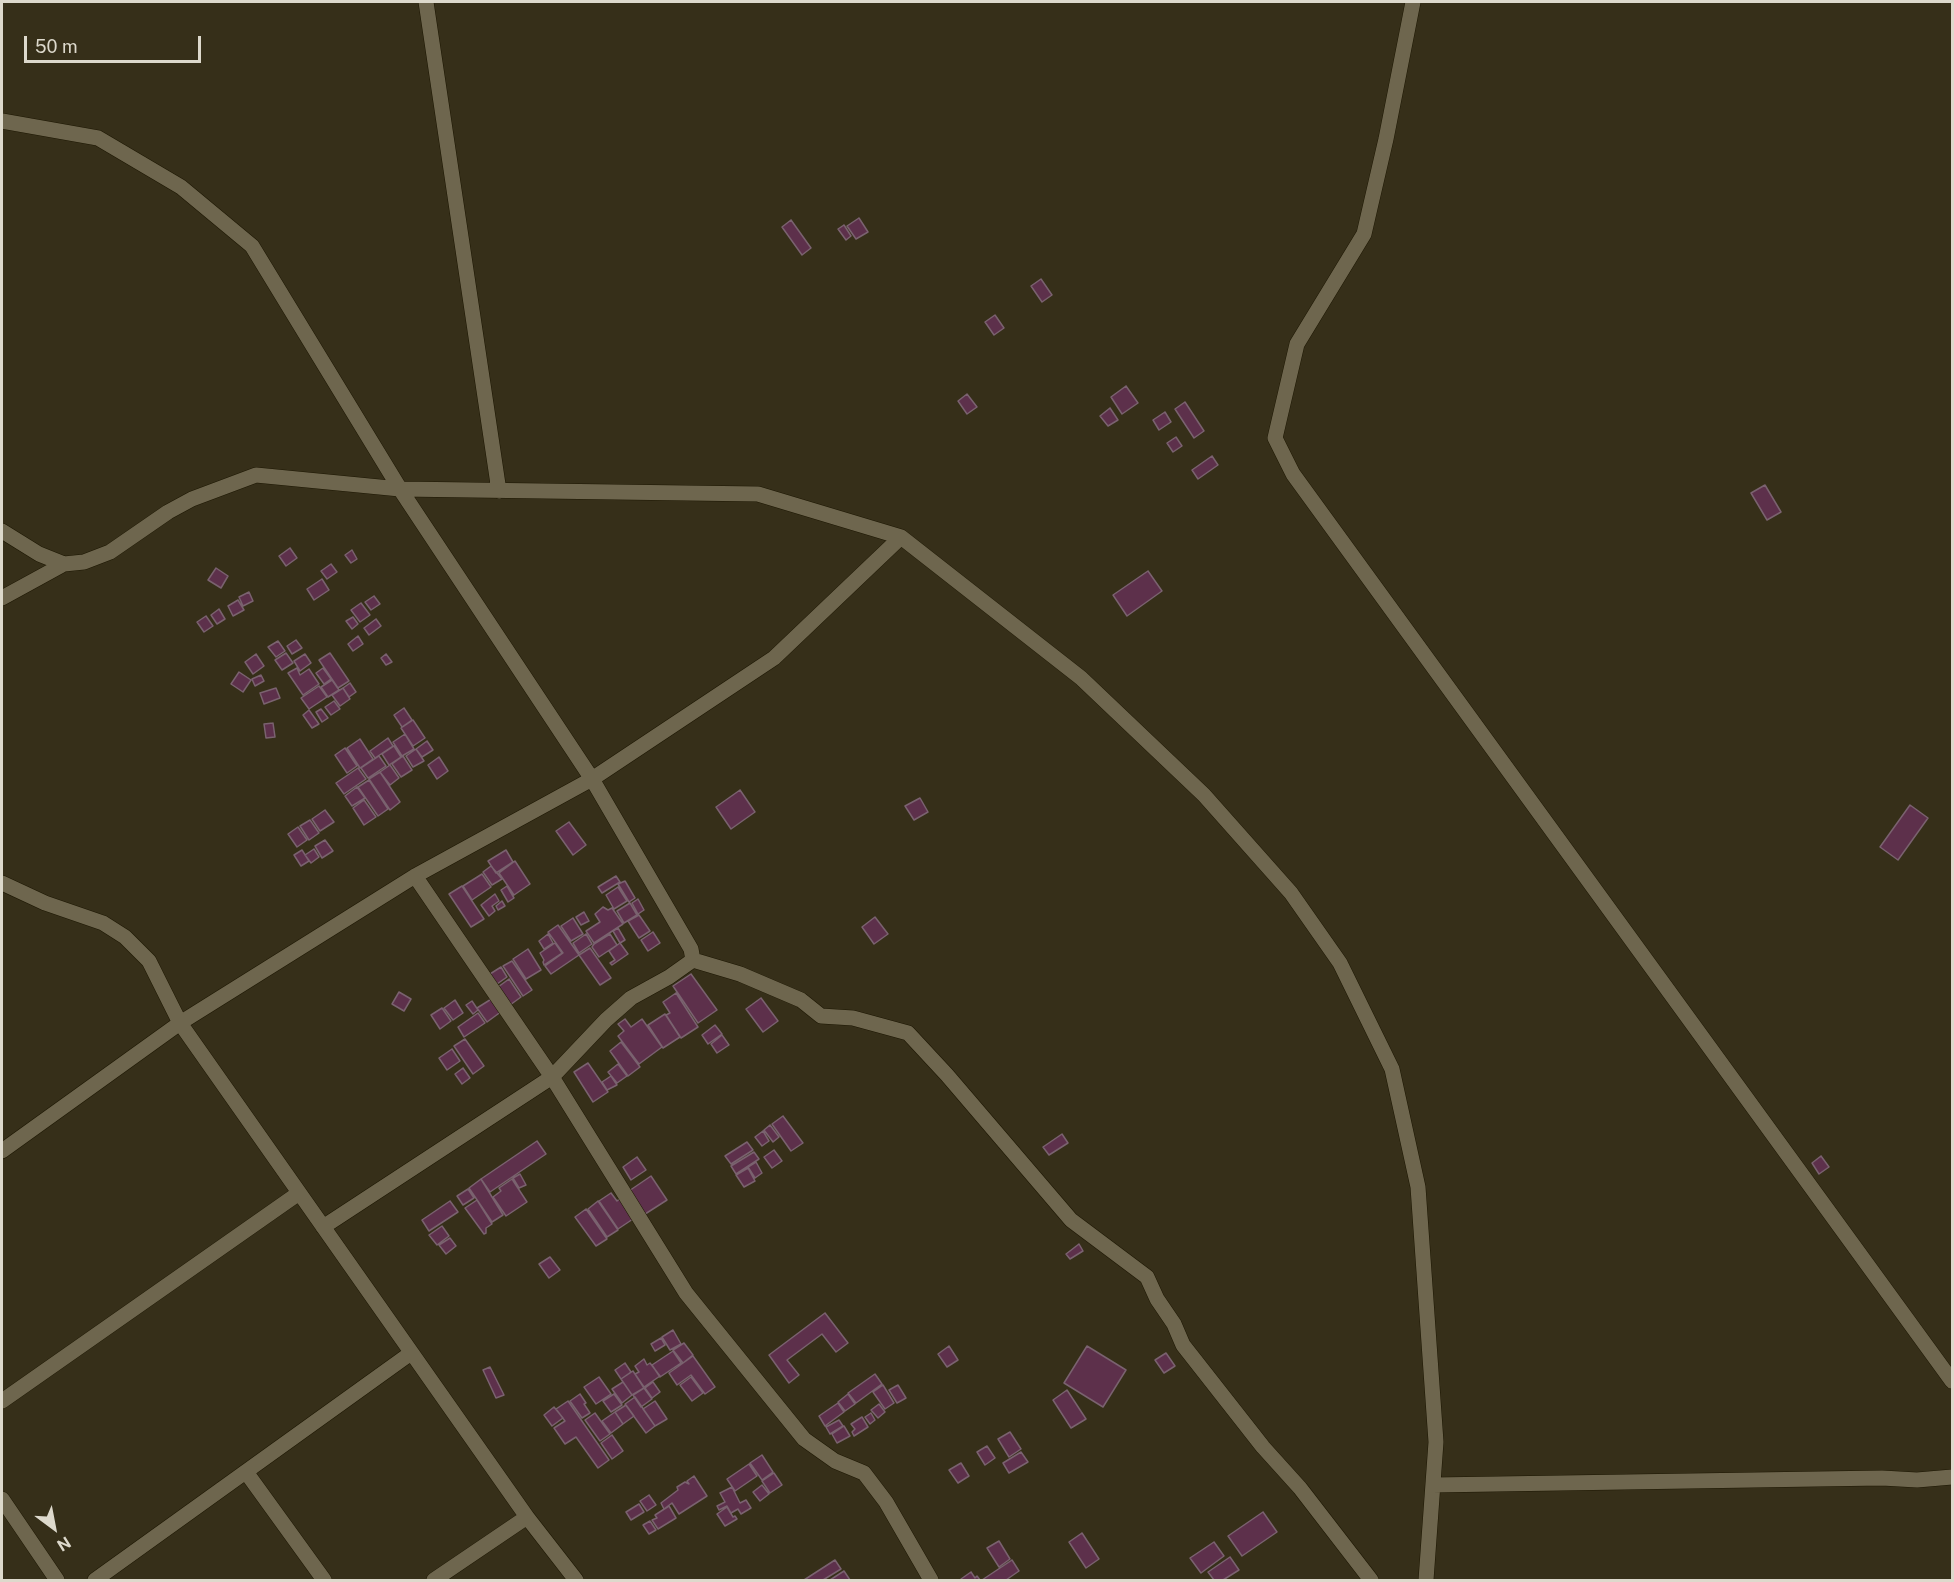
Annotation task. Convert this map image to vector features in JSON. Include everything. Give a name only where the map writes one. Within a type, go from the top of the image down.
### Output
[{"type":"street","points":[[426,2],[499,491]]},
{"type":"street","points":[[1413,2],[1386,139],[1364,234],[1297,344],[1275,438],[1300,484],[1953,1381]]},
{"type":"street","points":[[2,121],[98,138],[181,187],[252,246],[400,489],[592,779],[691,949],[693,960]]},
{"type":"street","points":[[2,598],[64,564],[84,562],[110,552],[168,512],[192,499],[256,475],[400,489],[758,494],[901,537],[1081,678],[1204,795],[1292,893],[1340,963],[1392,1069],[1418,1187],[1436,1442],[1426,1581]]},
{"type":"street","points":[[2,531],[39,554],[64,564]]},
{"type":"street","points":[[2,1151],[180,1023],[415,876],[592,779],[774,658],[901,537]]},
{"type":"street","points":[[415,876],[552,1077],[686,1293],[804,1439],[835,1461],[864,1473],[886,1502],[931,1581]]},
{"type":"street","points":[[2,883],[45,903],[103,923],[125,937],[149,961],[180,1023],[527,1517],[576,1581]]},
{"type":"street","points":[[323,1227],[552,1077],[606,1020],[631,998],[669,977],[693,960]]},
{"type":"street","points":[[693,960],[740,974],[801,1000],[821,1016],[853,1018],[908,1033],[947,1075],[1071,1220],[1146,1277],[1156,1299],[1174,1323],[1183,1345],[1263,1447],[1300,1488],[1371,1581]]},
{"type":"street","points":[[2,1401],[300,1193]]},
{"type":"street","points":[[95,1581],[411,1353]]},
{"type":"street","points":[[246,1472],[324,1581]]},
{"type":"street","points":[[1433,1485],[1882,1478],[1917,1480],[1953,1477]]},
{"type":"street","points":[[2,1499],[57,1581]]},
{"type":"street","points":[[434,1581],[527,1517]]},
{"type":"building","points":[[859,218],[868,232],[856,239],[847,226]]},
{"type":"building","points":[[791,220],[811,248],[802,255],[782,227]]},
{"type":"building","points":[[844,225],[851,236],[846,240],[838,229]]},
{"type":"building","points":[[1041,279],[1052,295],[1042,302],[1031,286]]},
{"type":"building","points":[[995,315],[1004,328],[994,335],[985,322]]},
{"type":"building","points":[[1126,386],[1138,403],[1122,414],[1111,397]]},
{"type":"building","points":[[967,394],[977,407],[967,414],[958,401]]},
{"type":"building","points":[[1185,402],[1204,431],[1194,438],[1175,409]]},
{"type":"building","points":[[1110,408],[1118,420],[1108,426],[1100,416]]},
{"type":"building","points":[[1165,412],[1171,422],[1159,430],[1153,420]]},
{"type":"building","points":[[1176,437],[1182,446],[1173,452],[1167,443]]},
{"type":"building","points":[[1212,456],[1218,465],[1198,479],[1192,470]]},
{"type":"building","points":[[1765,485],[1781,512],[1767,520],[1751,493]]},
{"type":"building","points":[[290,548],[297,558],[286,566],[279,556]]},
{"type":"building","points":[[352,550],[357,559],[351,563],[345,555]]},
{"type":"building","points":[[331,564],[337,572],[327,579],[321,571]]},
{"type":"building","points":[[216,568],[228,576],[221,588],[208,580]]},
{"type":"building","points":[[1148,571],[1162,591],[1127,616],[1113,595]]},
{"type":"building","points":[[322,579],[329,590],[314,600],[307,589]]},
{"type":"building","points":[[249,592],[253,601],[243,606],[239,597]]},
{"type":"building","points":[[374,596],[380,604],[371,610],[365,602]]},
{"type":"building","points":[[238,600],[244,610],[233,616],[228,606]]},
{"type":"building","points":[[361,603],[370,615],[360,622],[351,610]]},
{"type":"building","points":[[219,609],[225,619],[217,624],[211,615]]},
{"type":"building","points":[[206,616],[213,626],[204,632],[197,622]]},
{"type":"building","points":[[353,617],[358,624],[352,629],[346,621]]},
{"type":"building","points":[[376,619],[381,626],[369,635],[364,628]]},
{"type":"building","points":[[358,636],[363,644],[353,651],[348,644]]},
{"type":"building","points":[[296,640],[302,648],[292,654],[287,646]]},
{"type":"building","points":[[278,641],[285,651],[276,657],[268,647]]},
{"type":"building","points":[[286,653],[293,663],[282,670],[275,660]]},
{"type":"building","points":[[330,653],[349,681],[338,688],[319,660]]},
{"type":"building","points":[[256,654],[264,666],[253,674],[245,662]]},
{"type":"building","points":[[305,654],[311,663],[300,671],[294,661]]},
{"type":"building","points":[[386,654],[392,662],[386,665],[381,658]]},
{"type":"building","points":[[297,668],[300,675],[309,669],[319,684],[303,695],[288,673]]},
{"type":"building","points":[[323,668],[331,679],[324,684],[316,673]]},
{"type":"building","points":[[239,672],[251,680],[243,692],[231,684]]},
{"type":"building","points":[[261,675],[264,681],[255,686],[252,679]]},
{"type":"building","points":[[332,680],[339,690],[328,697],[321,687]]},
{"type":"building","points":[[350,683],[356,692],[349,697],[343,688]]},
{"type":"building","points":[[319,686],[327,697],[309,709],[301,698]]},
{"type":"building","points":[[276,688],[280,698],[264,704],[260,693]]},
{"type":"building","points":[[343,688],[350,699],[340,706],[332,695]]},
{"type":"building","points":[[334,701],[340,709],[331,715],[325,707]]},
{"type":"building","points":[[404,708],[412,720],[402,727],[394,715]]},
{"type":"building","points":[[321,709],[328,718],[322,722],[316,712]]},
{"type":"building","points":[[309,710],[319,724],[312,728],[303,715]]},
{"type":"building","points":[[413,720],[425,738],[413,746],[401,728]]},
{"type":"building","points":[[273,723],[275,737],[266,738],[264,724]]},
{"type":"building","points":[[405,734],[414,749],[402,756],[393,742]]},
{"type":"building","points":[[388,738],[393,746],[375,758],[370,751]]},
{"type":"building","points":[[360,739],[373,759],[360,768],[347,748]]},
{"type":"building","points":[[427,741],[433,750],[422,757],[416,749]]},
{"type":"building","points":[[394,746],[401,757],[389,765],[382,754]]},
{"type":"building","points":[[345,748],[357,766],[347,773],[335,755]]},
{"type":"building","points":[[416,749],[424,761],[413,767],[406,756]]},
{"type":"building","points":[[379,756],[386,766],[368,778],[361,768]]},
{"type":"building","points":[[403,756],[412,770],[401,777],[392,764]]},
{"type":"building","points":[[439,757],[448,771],[437,779],[428,765]]},
{"type":"building","points":[[390,765],[399,778],[390,785],[380,772]]},
{"type":"building","points":[[358,768],[366,779],[344,794],[336,783]]},
{"type":"building","points":[[380,772],[400,802],[390,810],[369,779]]},
{"type":"building","points":[[369,780],[388,809],[378,816],[358,787]]},
{"type":"building","points":[[357,787],[365,798],[352,806],[345,796]]},
{"type":"building","points":[[740,790],[755,812],[731,829],[716,807]]},
{"type":"building","points":[[920,798],[928,812],[914,820],[905,806]]},
{"type":"building","points":[[364,800],[376,817],[364,825],[353,808]]},
{"type":"building","points":[[1910,805],[1928,818],[1898,860],[1880,847]]},
{"type":"building","points":[[325,810],[334,822],[320,831],[312,819]]},
{"type":"building","points":[[310,820],[319,833],[309,840],[300,826]]},
{"type":"building","points":[[569,822],[586,845],[573,855],[556,831]]},
{"type":"building","points":[[298,827],[307,840],[297,847],[288,834]]},
{"type":"building","points":[[325,840],[333,851],[322,858],[315,846]]},
{"type":"building","points":[[314,849],[319,857],[311,863],[305,855]]},
{"type":"building","points":[[302,850],[309,861],[301,866],[294,855]]},
{"type":"building","points":[[506,850],[513,862],[496,873],[488,861]]},
{"type":"building","points":[[515,861],[530,884],[514,895],[499,873]]},
{"type":"building","points":[[491,866],[502,879],[492,885],[483,872]]},
{"type":"building","points":[[482,874],[491,887],[472,900],[463,886]]},
{"type":"building","points":[[616,876],[620,882],[602,893],[598,887]]},
{"type":"building","points":[[625,881],[635,898],[629,902],[618,884]]},
{"type":"building","points":[[462,886],[484,919],[471,927],[449,894]]},
{"type":"building","points":[[507,886],[514,898],[508,902],[501,890]]},
{"type":"building","points":[[618,887],[627,901],[614,909],[606,895]]},
{"type":"building","points":[[495,894],[499,901],[492,906],[495,911],[489,916],[481,905]]},
{"type":"building","points":[[638,899],[644,910],[638,914],[632,903]]},
{"type":"building","points":[[502,901],[505,906],[498,910],[496,906]]},
{"type":"building","points":[[630,903],[637,915],[624,923],[617,911]]},
{"type":"building","points":[[603,907],[608,910],[612,908],[623,924],[594,943],[586,931],[600,922],[595,914]]},
{"type":"building","points":[[584,912],[589,921],[581,925],[576,917]]},
{"type":"building","points":[[639,915],[650,931],[639,938],[628,921]]},
{"type":"building","points":[[875,917],[888,934],[874,944],[862,927]]},
{"type":"building","points":[[573,918],[583,934],[571,941],[561,926]]},
{"type":"building","points":[[558,925],[579,955],[551,974],[545,966],[563,953],[548,932]]},
{"type":"building","points":[[618,928],[625,940],[620,943],[613,931]]},
{"type":"building","points":[[653,932],[660,943],[648,951],[641,940]]},
{"type":"building","points":[[548,934],[553,943],[544,949],[539,941]]},
{"type":"building","points":[[586,934],[592,944],[579,953],[573,943]]},
{"type":"building","points":[[610,934],[617,945],[599,957],[592,947]]},
{"type":"building","points":[[555,943],[562,953],[544,965],[540,953]]},
{"type":"building","points":[[620,943],[628,954],[612,965],[610,963],[615,960],[609,951]]},
{"type":"building","points":[[590,948],[611,978],[600,985],[579,955]]},
{"type":"building","points":[[528,949],[541,970],[526,979],[513,959]]},
{"type":"building","points":[[512,961],[532,990],[523,996],[503,966]]},
{"type":"building","points":[[501,967],[507,977],[497,984],[490,974]]},
{"type":"building","points":[[691,974],[717,1010],[698,1023],[673,986]]},
{"type":"building","points":[[509,979],[521,997],[510,1005],[498,987]]},
{"type":"building","points":[[399,992],[411,999],[404,1011],[392,1004]]},
{"type":"building","points":[[676,993],[698,1027],[681,1038],[666,1015],[670,1013],[663,1002]]},
{"type":"building","points":[[493,998],[502,1011],[487,1022],[477,1008]]},
{"type":"building","points":[[761,998],[778,1021],[763,1032],[746,1009]]},
{"type":"building","points":[[455,1000],[463,1013],[453,1020],[444,1008]]},
{"type":"building","points":[[472,1001],[478,1010],[473,1014],[466,1005]]},
{"type":"building","points":[[442,1008],[451,1021],[440,1029],[431,1015]]},
{"type":"building","points":[[478,1013],[485,1023],[464,1037],[458,1027]]},
{"type":"building","points":[[665,1014],[680,1037],[663,1048],[648,1025]]},
{"type":"building","points":[[625,1019],[631,1027],[642,1019],[662,1047],[639,1064],[618,1036],[624,1031],[618,1024]]},
{"type":"building","points":[[715,1025],[722,1034],[708,1044],[702,1035]]},
{"type":"building","points":[[722,1035],[729,1045],[717,1053],[711,1044]]},
{"type":"building","points":[[465,1039],[484,1066],[473,1074],[454,1046]]},
{"type":"building","points":[[621,1042],[640,1067],[628,1076],[610,1051]]},
{"type":"building","points":[[452,1049],[460,1061],[447,1070],[439,1058]]},
{"type":"building","points":[[588,1063],[608,1092],[593,1102],[574,1072]]},
{"type":"building","points":[[618,1064],[627,1076],[617,1083],[608,1072]]},
{"type":"building","points":[[463,1068],[470,1078],[462,1084],[455,1074]]},
{"type":"building","points":[[611,1076],[617,1085],[607,1090],[602,1082]]},
{"type":"building","points":[[783,1116],[803,1143],[791,1151],[772,1124]]},
{"type":"building","points":[[770,1125],[779,1137],[773,1142],[764,1130]]},
{"type":"building","points":[[763,1131],[769,1141],[762,1146],[755,1137]]},
{"type":"building","points":[[1062,1134],[1068,1143],[1049,1155],[1043,1147]]},
{"type":"building","points":[[537,1141],[546,1154],[490,1192],[481,1179]]},
{"type":"building","points":[[747,1142],[753,1150],[731,1164],[725,1156]]},
{"type":"building","points":[[774,1150],[782,1161],[772,1168],[764,1157]]},
{"type":"building","points":[[754,1152],[759,1159],[736,1174],[731,1166]]},
{"type":"building","points":[[1821,1156],[1829,1167],[1819,1174],[1812,1163]]},
{"type":"building","points":[[637,1157],[646,1170],[631,1180],[623,1167]]},
{"type":"building","points":[[756,1162],[762,1173],[755,1178],[748,1167]]},
{"type":"building","points":[[748,1168],[755,1181],[744,1187],[736,1175]]},
{"type":"building","points":[[520,1174],[526,1185],[519,1188],[513,1178]]},
{"type":"building","points":[[651,1176],[667,1200],[642,1216],[626,1193]]},
{"type":"building","points":[[481,1179],[503,1215],[492,1222],[469,1188]]},
{"type":"building","points":[[512,1179],[527,1202],[506,1216],[493,1197],[501,1191],[499,1188]]},
{"type":"building","points":[[468,1189],[474,1198],[463,1205],[457,1196]]},
{"type":"building","points":[[611,1193],[617,1201],[622,1197],[636,1217],[618,1229],[599,1201]]},
{"type":"building","points":[[477,1200],[492,1224],[486,1228],[484,1234],[465,1208]]},
{"type":"building","points":[[450,1201],[458,1212],[429,1231],[422,1220]]},
{"type":"building","points":[[598,1201],[618,1230],[607,1237],[588,1209]]},
{"type":"building","points":[[586,1209],[607,1239],[596,1246],[575,1217]]},
{"type":"building","points":[[442,1226],[449,1236],[437,1245],[429,1235]]},
{"type":"building","points":[[450,1238],[456,1246],[446,1254],[439,1245]]},
{"type":"building","points":[[1079,1244],[1083,1251],[1070,1259],[1066,1254]]},
{"type":"building","points":[[550,1257],[560,1270],[549,1278],[539,1264]]},
{"type":"building","points":[[825,1313],[848,1343],[836,1352],[822,1334],[787,1360],[799,1375],[789,1383],[769,1355]]},
{"type":"building","points":[[673,1330],[681,1344],[670,1350],[662,1337]]},
{"type":"building","points":[[661,1338],[665,1345],[655,1351],[651,1344]]},
{"type":"building","points":[[684,1343],[693,1355],[683,1363],[673,1350]]},
{"type":"building","points":[[949,1346],[958,1360],[947,1367],[938,1354]]},
{"type":"building","points":[[1087,1346],[1126,1370],[1103,1407],[1064,1383]]},
{"type":"building","points":[[673,1351],[681,1363],[660,1377],[652,1365]]},
{"type":"building","points":[[1166,1353],[1175,1366],[1164,1373],[1155,1360]]},
{"type":"building","points":[[693,1356],[715,1387],[705,1394],[691,1375],[677,1385],[669,1373]]},
{"type":"building","points":[[644,1359],[647,1365],[650,1363],[660,1376],[644,1387],[635,1374],[639,1372],[635,1366]]},
{"type":"building","points":[[625,1363],[631,1372],[621,1379],[615,1370]]},
{"type":"building","points":[[490,1367],[504,1395],[496,1398],[483,1370]]},
{"type":"building","points":[[633,1371],[644,1388],[632,1395],[621,1379]]},
{"type":"building","points":[[875,1374],[882,1384],[856,1403],[848,1393]]},
{"type":"building","points":[[599,1377],[611,1394],[596,1404],[584,1387]]},
{"type":"building","points":[[691,1377],[703,1393],[692,1401],[680,1385]]},
{"type":"building","points":[[623,1382],[632,1395],[622,1403],[612,1389]]},
{"type":"building","points":[[653,1382],[660,1392],[652,1398],[645,1388]]},
{"type":"building","points":[[883,1385],[894,1403],[885,1409],[873,1392]]},
{"type":"building","points":[[898,1385],[906,1398],[897,1403],[889,1390]]},
{"type":"building","points":[[644,1388],[652,1399],[641,1407],[633,1395]]},
{"type":"building","points":[[1067,1390],[1086,1419],[1071,1428],[1053,1400]]},
{"type":"building","points":[[580,1394],[590,1413],[582,1418],[570,1401]]},
{"type":"building","points":[[614,1394],[622,1405],[611,1412],[603,1401]]},
{"type":"building","points":[[848,1394],[855,1404],[845,1411],[838,1402]]},
{"type":"building","points":[[635,1397],[655,1426],[646,1433],[625,1404]]},
{"type":"building","points":[[568,1401],[609,1460],[598,1468],[576,1437],[565,1444],[554,1428],[565,1421],[556,1409]]},
{"type":"building","points":[[655,1401],[667,1419],[655,1426],[643,1409]]},
{"type":"building","points":[[838,1403],[844,1412],[825,1426],[819,1416]]},
{"type":"building","points":[[879,1404],[885,1412],[878,1418],[871,1410]]},
{"type":"building","points":[[626,1405],[634,1416],[623,1424],[615,1412]]},
{"type":"building","points":[[554,1407],[563,1418],[552,1426],[544,1415]]},
{"type":"building","points":[[615,1412],[623,1424],[611,1433],[602,1421]]},
{"type":"building","points":[[595,1413],[610,1434],[600,1441],[585,1420]]},
{"type":"building","points":[[871,1413],[875,1420],[870,1424],[865,1417]]},
{"type":"building","points":[[862,1417],[868,1427],[854,1436],[852,1432],[855,1429],[851,1424]]},
{"type":"building","points":[[839,1420],[843,1426],[830,1434],[826,1427]]},
{"type":"building","points":[[844,1426],[850,1436],[837,1443],[832,1434]]},
{"type":"building","points":[[1010,1432],[1021,1449],[1009,1457],[998,1439]]},
{"type":"building","points":[[612,1435],[623,1451],[612,1459],[601,1443]]},
{"type":"building","points":[[987,1446],[995,1458],[985,1465],[977,1452]]},
{"type":"building","points":[[1021,1452],[1028,1462],[1009,1473],[1003,1463]]},
{"type":"building","points":[[762,1455],[773,1472],[762,1480],[750,1463]]},
{"type":"building","points":[[961,1463],[969,1476],[958,1483],[949,1470]]},
{"type":"building","points":[[749,1464],[757,1476],[735,1491],[727,1479]]},
{"type":"building","points":[[774,1473],[782,1485],[770,1493],[762,1481]]},
{"type":"building","points":[[694,1476],[707,1496],[679,1514],[672,1503],[664,1509],[661,1503],[678,1490],[677,1487],[685,1482],[689,1484],[687,1481]]},
{"type":"building","points":[[762,1485],[769,1494],[760,1501],[753,1492]]},
{"type":"building","points":[[732,1487],[740,1503],[746,1500],[751,1508],[741,1514],[738,1509],[731,1513],[727,1506],[719,1510],[717,1506],[725,1502],[720,1493]]},
{"type":"building","points":[[649,1495],[656,1505],[647,1511],[640,1501]]},
{"type":"building","points":[[639,1504],[644,1512],[631,1520],[626,1512]]},
{"type":"building","points":[[669,1506],[676,1518],[658,1529],[652,1520],[657,1518],[655,1515]]},
{"type":"building","points":[[727,1507],[737,1519],[725,1526],[717,1514]]},
{"type":"building","points":[[1263,1512],[1277,1532],[1242,1556],[1228,1536]]},
{"type":"building","points":[[650,1521],[656,1530],[649,1534],[643,1525]]},
{"type":"building","points":[[1082,1533],[1099,1559],[1086,1568],[1069,1542]]},
{"type":"building","points":[[999,1541],[1010,1559],[999,1567],[987,1548]]},
{"type":"building","points":[[1214,1542],[1224,1556],[1201,1573],[1190,1558]]},
{"type":"building","points":[[1230,1557],[1239,1570],[1223,1580],[1214,1580],[1208,1572]]},
{"type":"building","points":[[835,1560],[841,1569],[823,1580],[804,1580]]},
{"type":"building","points":[[1012,1560],[1019,1571],[1006,1580],[982,1580]]},
{"type":"building","points":[[844,1571],[850,1580],[830,1580]]},
{"type":"building","points":[[971,1572],[975,1578],[977,1576],[980,1580],[961,1579]]}]
